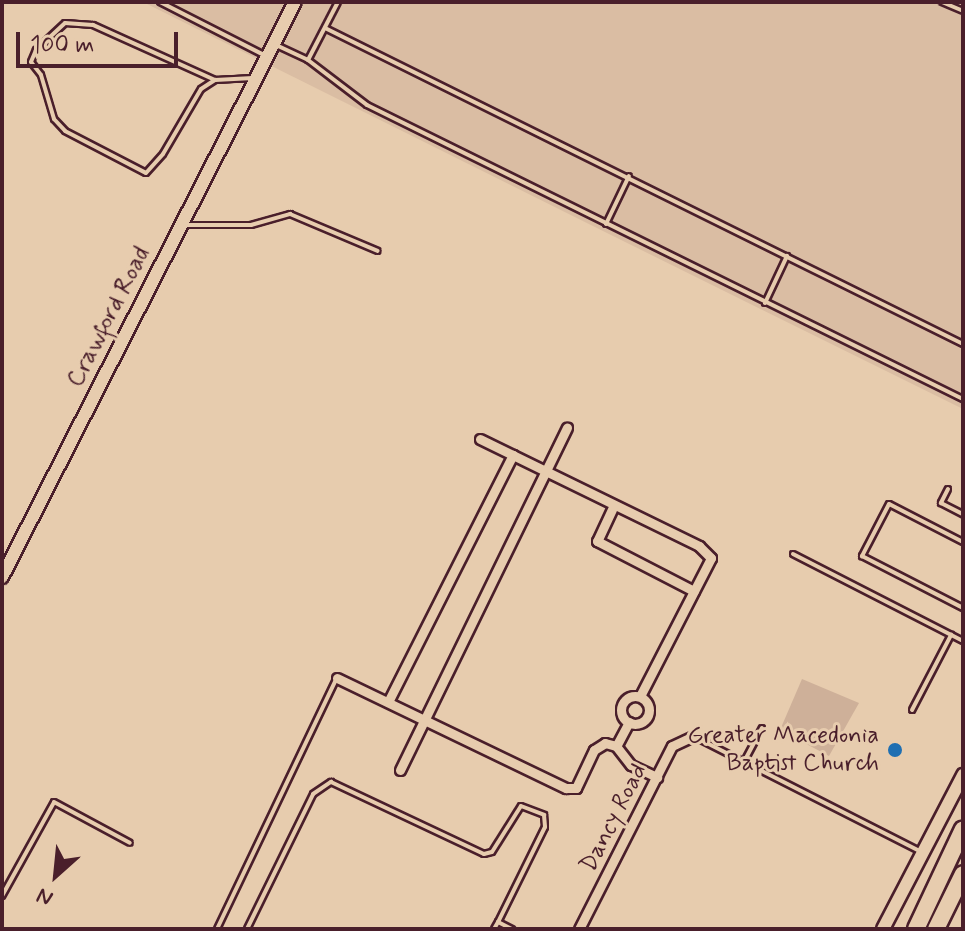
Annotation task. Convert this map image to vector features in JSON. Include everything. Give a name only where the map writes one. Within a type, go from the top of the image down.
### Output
[{"type":"highway","points":[[916,929],[963,829]]},
{"type":"highway","points":[[936,929],[963,874]]},
{"type":"street","name":"Crawford Road","points":[[2,577],[295,2]]},
{"type":"street","points":[[400,770],[567,427]]},
{"type":"street","points":[[480,439],[699,546],[711,558],[640,696]]},
{"type":"street","points":[[388,702],[513,455]]},
{"type":"street","points":[[614,505],[597,541],[694,591]]},
{"type":"street","points":[[337,678],[566,788],[576,788],[594,750],[605,743],[616,746],[631,765],[657,777]]},
{"type":"street","points":[[640,696],[647,702],[648,715],[642,722],[629,722],[622,706],[627,698],[640,696]]},
{"type":"street","points":[[616,746],[629,722]]},
{"type":"street","name":"Dancy Road","points":[[579,929],[672,746],[693,736]]},
{"type":"street","points":[[883,929],[963,775]]},
{"type":"lane","points":[[160,2],[266,56]]},
{"type":"lane","points":[[308,60],[338,2]]},
{"type":"lane","points":[[942,2],[963,11]]},
{"type":"lane","points":[[215,80],[93,25],[65,23],[36,50],[31,62],[41,75],[54,119],[65,131],[146,173],[163,154],[201,89],[215,80],[255,77]]},
{"type":"lane","points":[[325,28],[963,344]]},
{"type":"lane","points":[[273,44],[308,60],[367,105],[963,399]]},
{"type":"lane","points":[[606,224],[629,176]]},
{"type":"lane","points":[[180,224],[251,225],[290,214],[378,251]]},
{"type":"lane","points":[[765,303],[787,256]]},
{"type":"lane","points":[[948,489],[941,503],[963,514]]},
{"type":"lane","points":[[963,542],[889,504],[862,556],[963,608]]},
{"type":"lane","points":[[793,554],[963,641]]},
{"type":"lane","points":[[912,710],[951,635]]},
{"type":"lane","points":[[217,929],[337,678]]},
{"type":"lane","points":[[746,759],[762,728]]},
{"type":"lane","points":[[693,736],[746,759],[924,853]]},
{"type":"lane","points":[[247,929],[313,794],[331,782],[484,854],[492,852],[521,806],[544,815],[545,827],[494,929]]},
{"type":"lane","points":[[2,896],[54,802],[130,843]]},
{"type":"lane","points":[[498,922],[512,929]]},
{"type":"shaded area","points":[[143,2],[963,2],[963,409],[611,235]]},
{"type":"shaded area","points":[[802,679],[859,703],[829,756],[780,730]]},
{"type":"place","name":"Greater Macedonia Baptist Church","points":[[895,750]]}]
